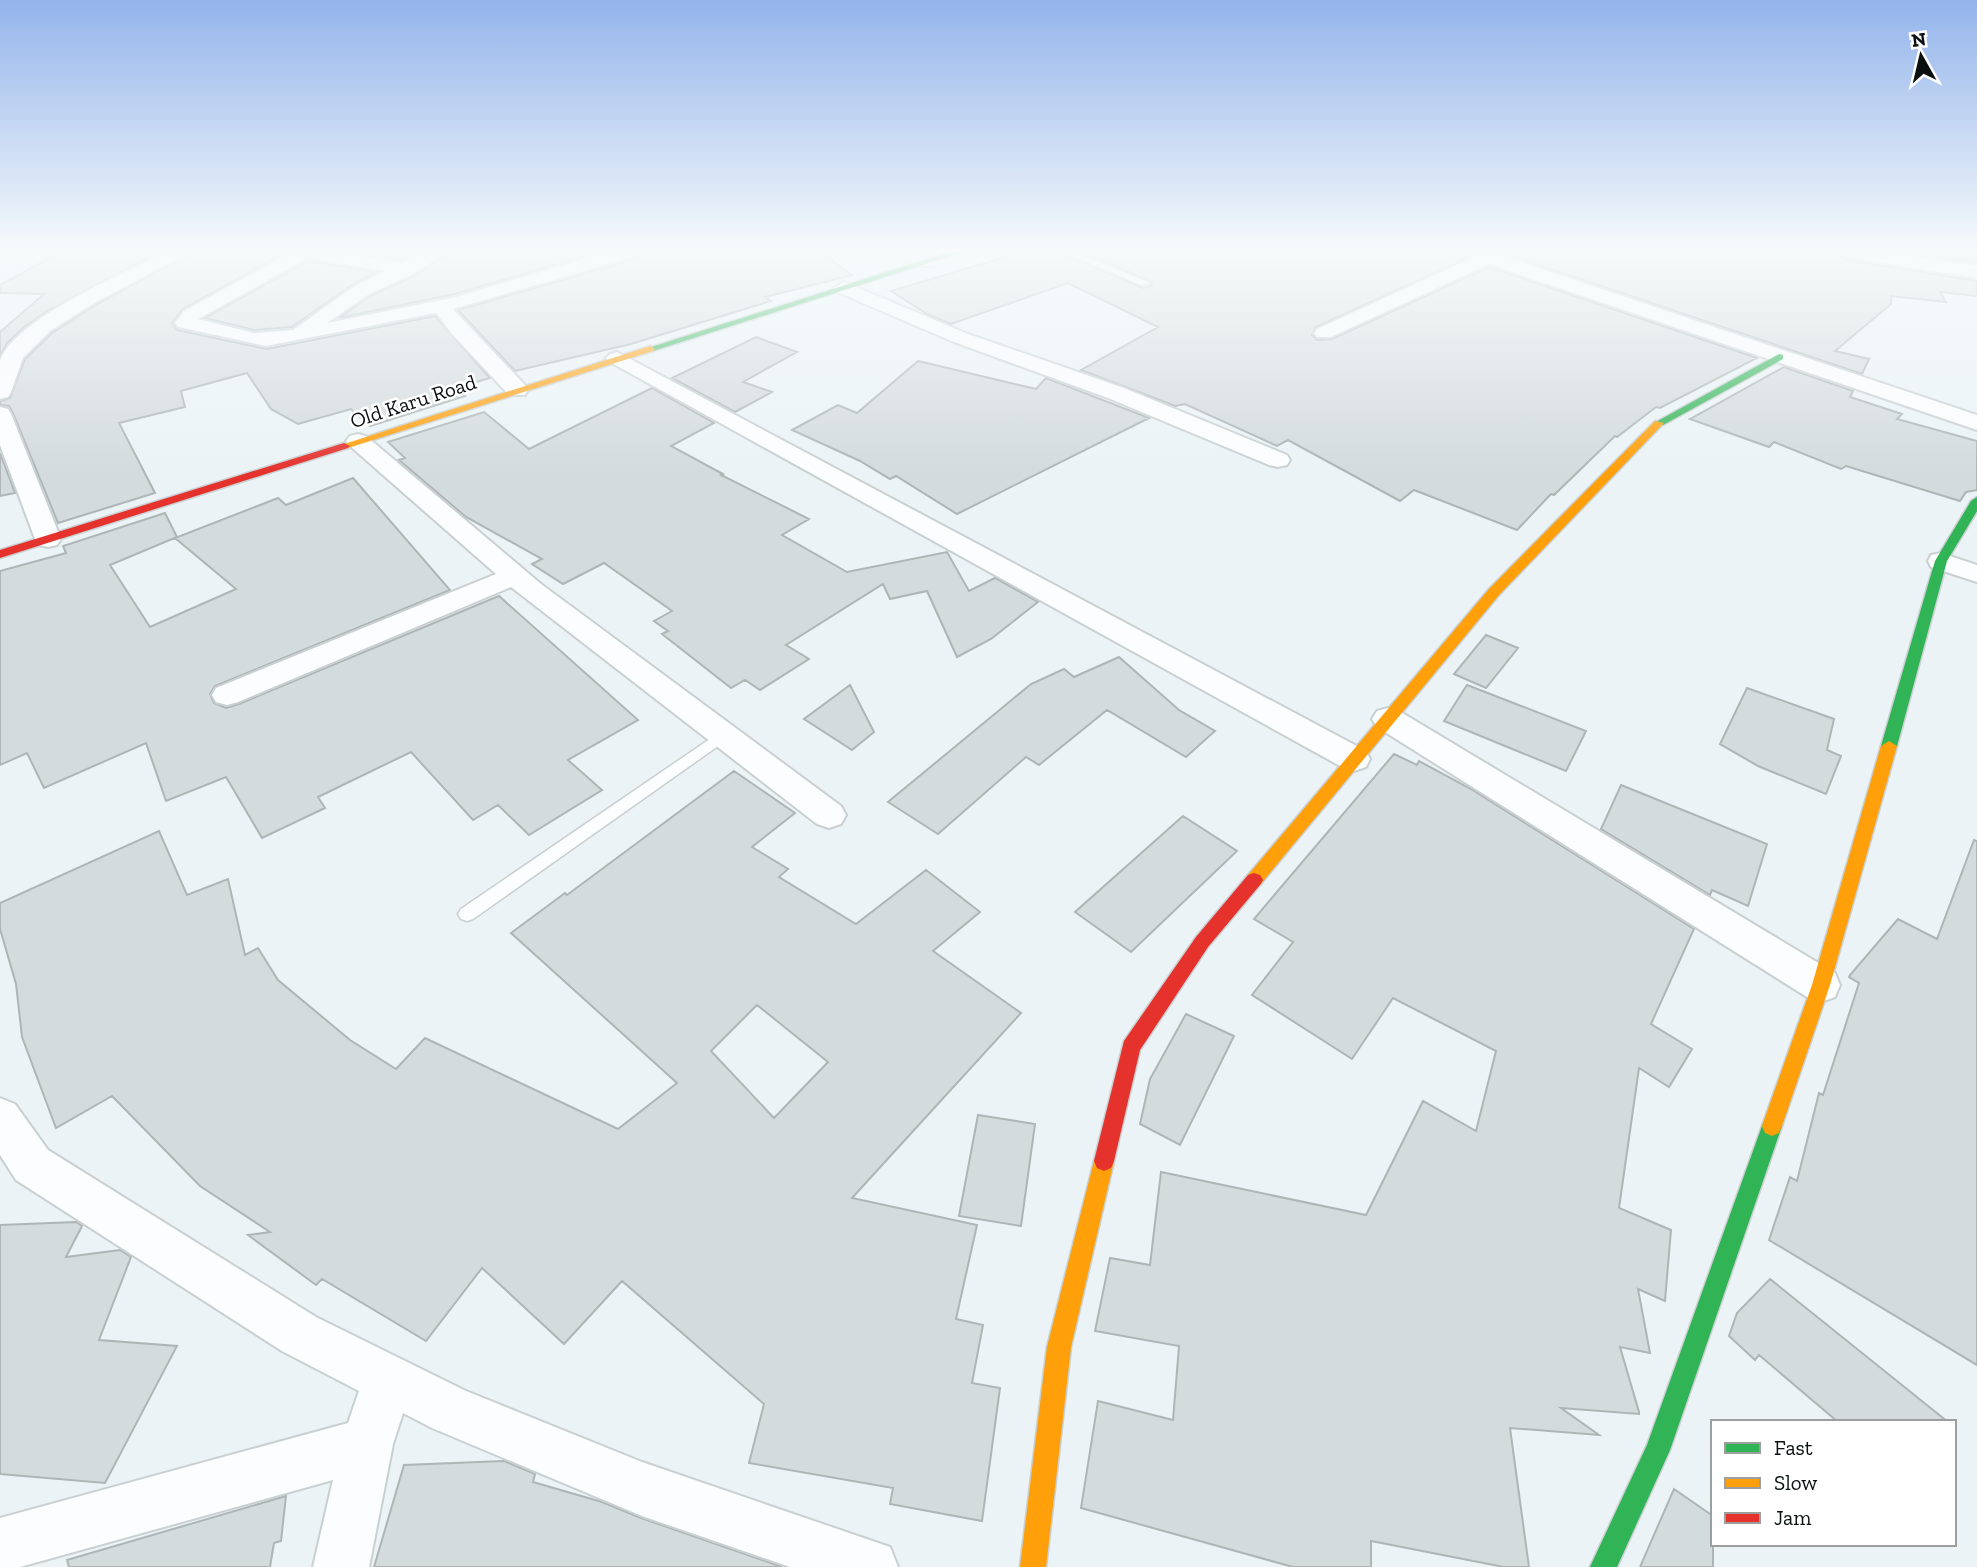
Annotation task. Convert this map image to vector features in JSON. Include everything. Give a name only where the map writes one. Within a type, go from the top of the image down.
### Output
[{"type":"street","points":[[0,392],[14,355],[27,341],[49,325]]},
{"type":"street","points":[[204,325],[263,341],[347,325]]},
{"type":"street","points":[[296,336],[309,325]]},
{"type":"street","points":[[455,325],[517,390]]},
{"type":"street","name":"Old Karu Road","points":[[0,554],[724,325]]},
{"type":"street","points":[[931,325],[1116,393],[1278,460]]},
{"type":"street","points":[[1324,333],[1340,325]]},
{"type":"street","points":[[1686,325],[1977,423]]},
{"type":"street","points":[[0,345],[27,341]]},
{"type":"street","points":[[1033,1567],[1059,1347],[1131,1047],[1202,942],[1494,592],[1649,430],[1779,357]]},
{"type":"street","points":[[617,358],[1354,759]]},
{"type":"street","points":[[0,414],[48,539]]},
{"type":"street","points":[[358,441],[515,576],[829,815]]},
{"type":"street","points":[[1604,1567],[1658,1450],[1821,985],[1941,561],[1977,501]]},
{"type":"street","points":[[1941,561],[1977,574]]},
{"type":"street","points":[[227,695],[515,576]]},
{"type":"street","points":[[1388,719],[1821,985]]},
{"type":"street","points":[[0,1118],[32,1166],[299,1334],[450,1410],[642,1489],[870,1567]]},
{"type":"street","points":[[341,1567],[367,1444],[388,1379]]},
{"type":"street","points":[[0,1545],[367,1444]]},
{"type":"lane","points":[[467,914],[723,735]]},
{"type":"building","points":[[8,325],[27,325],[7,343],[0,356],[0,332]]},
{"type":"building","points":[[64,325],[174,325],[177,330],[267,349],[389,325],[443,325],[490,378],[456,388],[465,396],[370,426],[351,409],[298,424],[271,409],[247,373],[181,391],[185,407],[119,423],[155,493],[58,523],[13,413],[9,406],[0,405],[0,401],[10,398],[25,359]]},
{"type":"building","points":[[234,325],[295,325],[292,327],[254,330]]},
{"type":"building","points":[[472,325],[692,325],[631,344],[515,371]]},
{"type":"building","points":[[1154,325],[1320,325],[1312,335],[1317,340],[1332,339],[1362,325],[1660,325],[1757,358],[1660,408],[1656,407],[1615,436],[1554,495],[1551,494],[1517,530],[1414,490],[1400,501],[1288,440],[1277,446],[1185,404],[1175,406],[1081,370],[1158,327]]},
{"type":"building","points":[[1717,325],[1866,325],[1835,351],[1869,359],[1862,374]]},
{"type":"building","points":[[756,337],[797,352],[743,382],[772,392],[735,412],[672,378]]},
{"type":"building","points":[[918,361],[1036,389],[1046,378],[1149,418],[957,514],[896,476],[890,479],[860,461],[792,430],[838,405],[857,413]]},
{"type":"building","points":[[1784,367],[1853,391],[1850,397],[1902,414],[1897,419],[1977,441],[1977,490],[1966,492],[1960,501],[1846,466],[1841,469],[1774,442],[1769,447],[1690,419]]},
{"type":"building","points":[[652,388],[714,423],[671,446],[723,474],[721,475],[809,519],[782,535],[847,572],[947,552],[969,591],[995,578],[1038,602],[991,639],[957,657],[927,591],[890,599],[883,584],[786,645],[809,659],[760,690],[745,680],[731,688],[662,634],[668,631],[654,621],[672,611],[604,563],[563,584],[532,564],[542,559],[466,517],[399,460],[405,458],[388,442],[484,412],[529,449]]},
{"type":"building","points":[[0,453],[15,493],[0,496]]},
{"type":"building","points":[[353,478],[450,590],[215,686],[210,694],[214,703],[226,708],[239,704],[499,596],[638,720],[568,760],[602,790],[529,835],[498,805],[473,820],[411,752],[318,797],[325,808],[262,838],[226,777],[166,801],[146,743],[44,788],[27,753],[0,765],[0,571],[66,553],[63,546],[165,513],[177,537],[110,565],[150,627],[236,589],[175,538],[278,498],[286,505]]},
{"type":"building","points":[[1486,635],[1518,648],[1486,688],[1454,674]]},
{"type":"building","points":[[1119,657],[1179,710],[1215,731],[1186,757],[1107,710],[1039,765],[1026,757],[938,834],[888,802],[1031,684],[1064,669],[1074,677]]},
{"type":"building","points":[[850,685],[874,732],[852,750],[804,719]]},
{"type":"building","points":[[1467,685],[1586,731],[1566,771],[1444,721]]},
{"type":"building","points":[[1747,688],[1834,719],[1827,750],[1841,756],[1826,794],[1758,766],[1720,744]]},
{"type":"building","points":[[1394,754],[1417,765],[1419,761],[1471,789],[1694,929],[1651,1024],[1692,1049],[1669,1087],[1639,1068],[1619,1208],[1671,1230],[1665,1301],[1638,1289],[1650,1353],[1620,1347],[1639,1414],[1561,1408],[1599,1435],[1510,1428],[1529,1567],[1504,1567],[1371,1541],[1371,1567],[1293,1567],[1081,1508],[1098,1401],[1173,1420],[1179,1346],[1095,1331],[1110,1258],[1150,1265],[1161,1172],[1366,1215],[1423,1101],[1476,1131],[1496,1051],[1393,998],[1352,1059],[1252,995],[1293,942],[1254,919]]},
{"type":"building","points":[[734,771],[795,813],[752,847],[788,869],[779,877],[856,924],[926,870],[980,912],[933,951],[1021,1013],[852,1198],[977,1225],[956,1319],[983,1325],[972,1383],[1000,1388],[982,1521],[890,1504],[893,1488],[749,1463],[764,1404],[622,1281],[564,1344],[482,1268],[426,1341],[322,1279],[316,1285],[248,1235],[270,1232],[200,1186],[112,1096],[56,1128],[22,1037],[16,984],[0,929],[0,903],[159,831],[187,895],[228,879],[245,955],[258,948],[278,980],[350,1040],[396,1069],[425,1038],[618,1129],[677,1083],[511,933],[565,893],[567,895]],"holes":[[[757,1005],[828,1062],[774,1118],[711,1051]]]},
{"type":"building","points":[[1621,785],[1767,844],[1748,906],[1712,890],[1710,895],[1601,829]]},
{"type":"building","points":[[1183,816],[1237,851],[1131,952],[1075,912]]},
{"type":"building","points":[[1974,840],[1977,841],[1977,1365],[1769,1240],[1790,1177],[1797,1181],[1819,1093],[1823,1095],[1859,983],[1849,977],[1850,975],[1898,919],[1937,939]]},
{"type":"building","points":[[1186,1014],[1234,1036],[1180,1145],[1140,1124],[1150,1079]]},
{"type":"building","points":[[978,1115],[1035,1124],[1021,1226],[959,1216]]},
{"type":"building","points":[[76,1222],[82,1226],[66,1257],[120,1250],[131,1257],[99,1340],[177,1346],[105,1483],[0,1474],[0,1225]]},
{"type":"building","points":[[1770,1279],[1946,1420],[1836,1420],[1759,1355],[1755,1360],[1729,1336],[1737,1313]]},
{"type":"building","points":[[504,1461],[535,1474],[533,1482],[602,1502],[782,1567],[374,1567],[404,1465]]},
{"type":"building","points":[[1674,1489],[1711,1515],[1713,1567],[1640,1567]]},
{"type":"building","points":[[286,1496],[281,1541],[274,1543],[270,1567],[69,1567],[67,1560]]},
{"type":"traffic: fast","points":[[650,349],[726,325]]},
{"type":"traffic: fast","points":[[1659,423],[1779,357]]},
{"type":"traffic: fast","points":[[1889,746],[1941,561],[1977,501]]},
{"type":"traffic: fast","points":[[1603,1567],[1658,1450],[1772,1126]]},
{"type":"traffic: slow","points":[[344,446],[650,349]]},
{"type":"traffic: slow","points":[[1254,880],[1494,592],[1659,423]]},
{"type":"traffic: slow","points":[[1772,1126],[1821,985],[1889,746]]},
{"type":"traffic: slow","points":[[1033,1567],[1059,1347],[1104,1161]]},
{"type":"traffic: jam","points":[[0,554],[344,446]]},
{"type":"traffic: jam","points":[[1104,1161],[1131,1047],[1202,942],[1254,880]]}]
